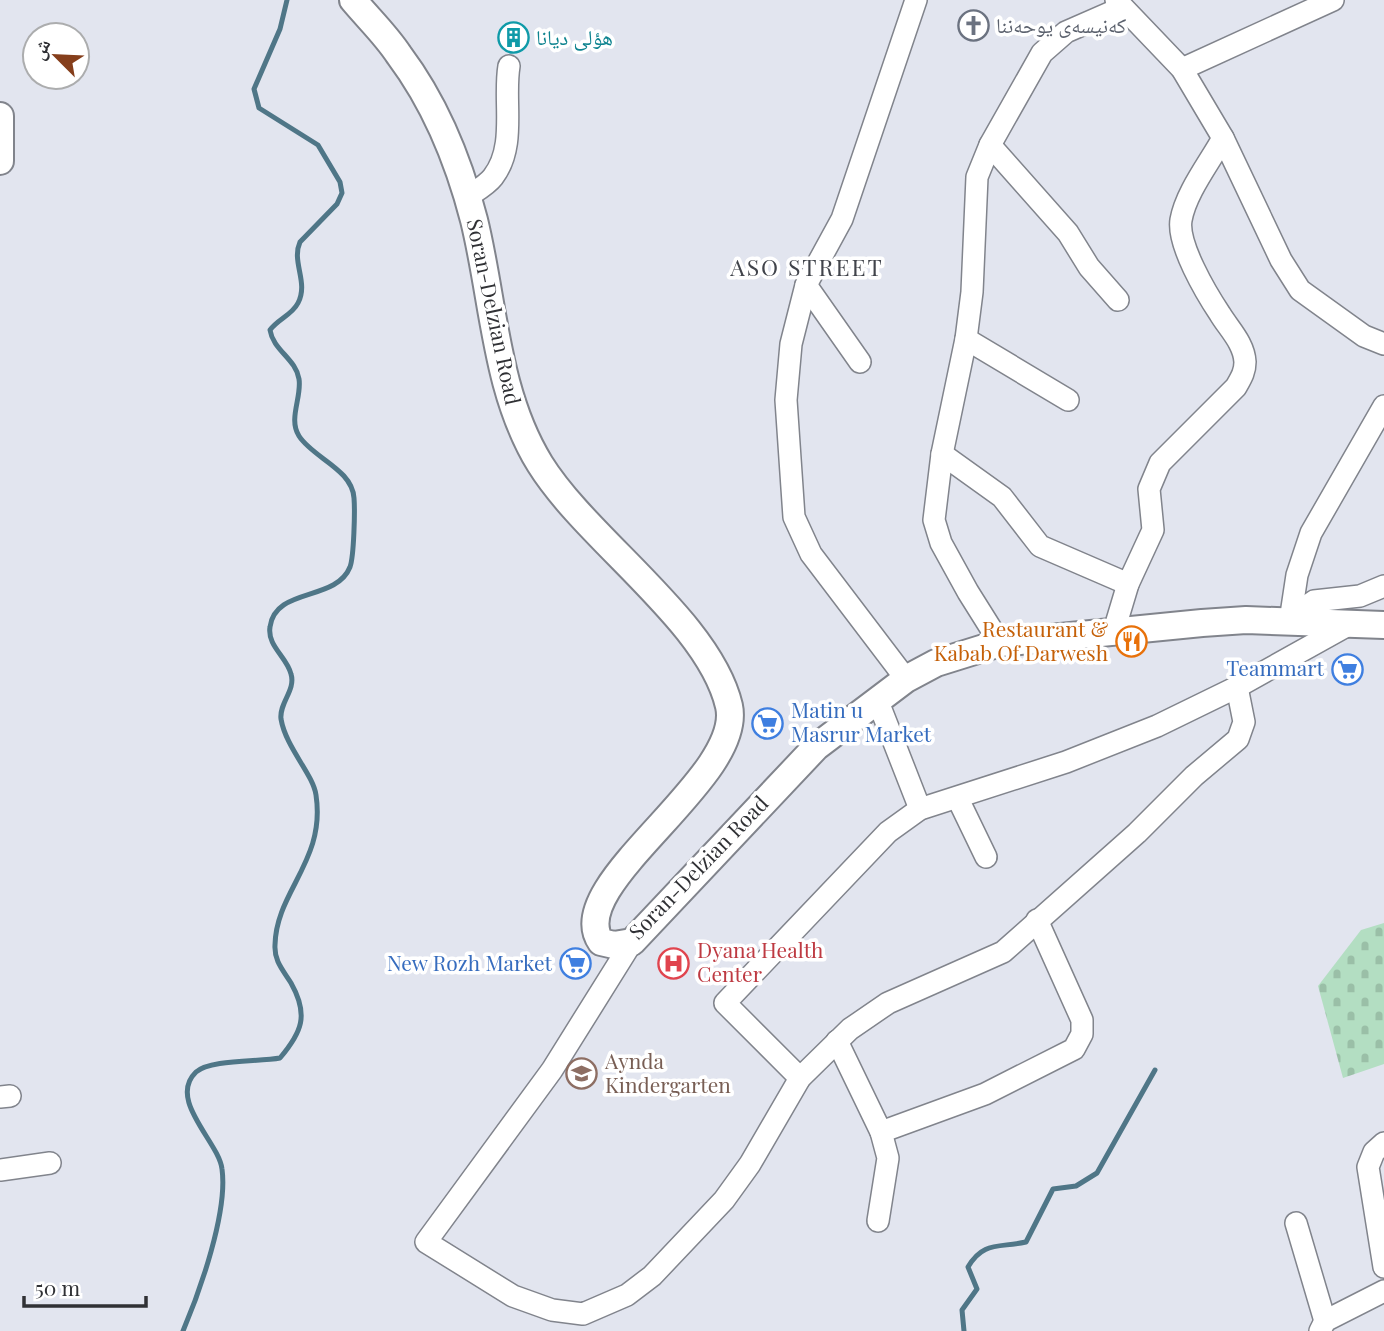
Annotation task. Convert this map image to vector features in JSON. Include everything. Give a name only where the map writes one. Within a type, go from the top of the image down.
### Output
[{"type":"main road","name":"Soran-Delzian Road","points":[[353,0],[400,55],[443,128],[467,197],[513,410],[540,464],[582,518],[702,648],[723,686],[729,709],[729,727],[707,770],[621,869],[600,903],[595,925],[601,942],[614,945],[632,942],[797,765],[835,730],[906,679],[967,651],[1000,643],[1113,634],[1202,623],[1294,621],[1384,625]]},
{"type":"main road","points":[[0,116],[0,161]]},
{"type":"street","points":[[906,679],[811,554],[794,517],[786,400],[791,344],[806,285],[842,219],[916,0]]},
{"type":"street","points":[[1182,69],[1333,0]]},
{"type":"street","points":[[1000,643],[948,555],[934,520],[942,454],[966,339],[975,250],[976,177],[990,145],[1042,54],[1066,32],[1119,4],[1182,69],[1223,138],[1281,260],[1300,290],[1364,336],[1384,344]]},
{"type":"street","points":[[467,197],[492,179],[501,163],[509,119],[509,66]]},
{"type":"street","points":[[1113,634],[1128,584],[1153,530],[1149,489],[1160,463],[1236,387],[1244,374],[1245,360],[1240,343],[1200,281],[1181,235],[1181,220],[1187,204],[1223,138]]},
{"type":"street","points":[[990,145],[1068,233],[1089,267],[1118,300]]},
{"type":"street","points":[[806,285],[860,362]]},
{"type":"street","points":[[966,339],[1068,400]]},
{"type":"street","points":[[1294,621],[1297,575],[1311,533],[1384,406]]},
{"type":"street","points":[[942,454],[1002,497],[1040,546],[1128,584]]},
{"type":"street","points":[[1294,621],[1304,608],[1314,601],[1360,596],[1384,586]]},
{"type":"street","points":[[800,1078],[724,1003],[880,841],[920,809],[958,799],[1066,762],[1157,726],[1237,687],[1350,624]]},
{"type":"street","points":[[632,942],[552,1070],[426,1242],[513,1296],[552,1310],[583,1314],[606,1306],[652,1276],[724,1200],[750,1164],[800,1078],[837,1041],[888,1003],[1003,952],[1138,833],[1194,776],[1238,739],[1244,722],[1237,687]]},
{"type":"street","points":[[877,699],[920,809]]},
{"type":"street","points":[[958,799],[986,857]]},
{"type":"street","points":[[881,1132],[985,1094],[1074,1049],[1082,1034],[1082,1020],[1037,920]]},
{"type":"street","points":[[837,1041],[881,1132],[888,1158],[878,1221]]},
{"type":"street","points":[[1384,1143],[1374,1152],[1368,1167],[1384,1267]]},
{"type":"street","points":[[0,1170],[50,1163]]},
{"type":"street","points":[[1296,1223],[1322,1326],[1384,1291]]},
{"type":"green space","points":[[1384,923],[1384,1064],[1343,1078],[1318,986],[1361,930]]},
{"type":"waterway","points":[[183,1331],[211,1251],[223,1187],[219,1158],[191,1108],[187,1095],[189,1083],[196,1072],[212,1065],[280,1058],[294,1040],[300,1023],[297,994],[278,961],[275,945],[283,908],[314,839],[316,795],[310,778],[284,730],[281,713],[292,680],[289,668],[271,640],[270,627],[274,614],[283,606],[332,586],[343,578],[350,567],[353,544],[352,488],[339,471],[299,436],[295,422],[299,379],[294,366],[275,343],[270,330],[289,314],[301,295],[297,257],[300,242],[337,204],[342,193],[340,182],[318,145],[259,108],[254,89],[280,29],[287,0]]},
{"type":"waterway","points":[[964,1331],[962,1310],[977,1289],[968,1267],[986,1249],[1026,1242],[1053,1189],[1076,1186],[1097,1173],[1155,1070]]},
{"type":"place","name":"کەنیسەی یوحەننا","points":[[973,26]]},
{"type":"place","name":"هؤلى ديانا","points":[[513,38]]},
{"type":"place","name":"Restaurant & Kabab Of Darwesh","points":[[1131,642]]},
{"type":"place","name":"Teammart","points":[[1347,669]]},
{"type":"place","name":"Matin u Masrur Market","points":[[768,723]]},
{"type":"place","name":"Dyana Health Center","points":[[674,963]]},
{"type":"place","name":"New Rozh Market","points":[[575,964]]},
{"type":"place","name":"Aynda Kindergarten","points":[[582,1074]]},
{"type":"district","name":"ASO STREET","points":[[807,268]]}]
